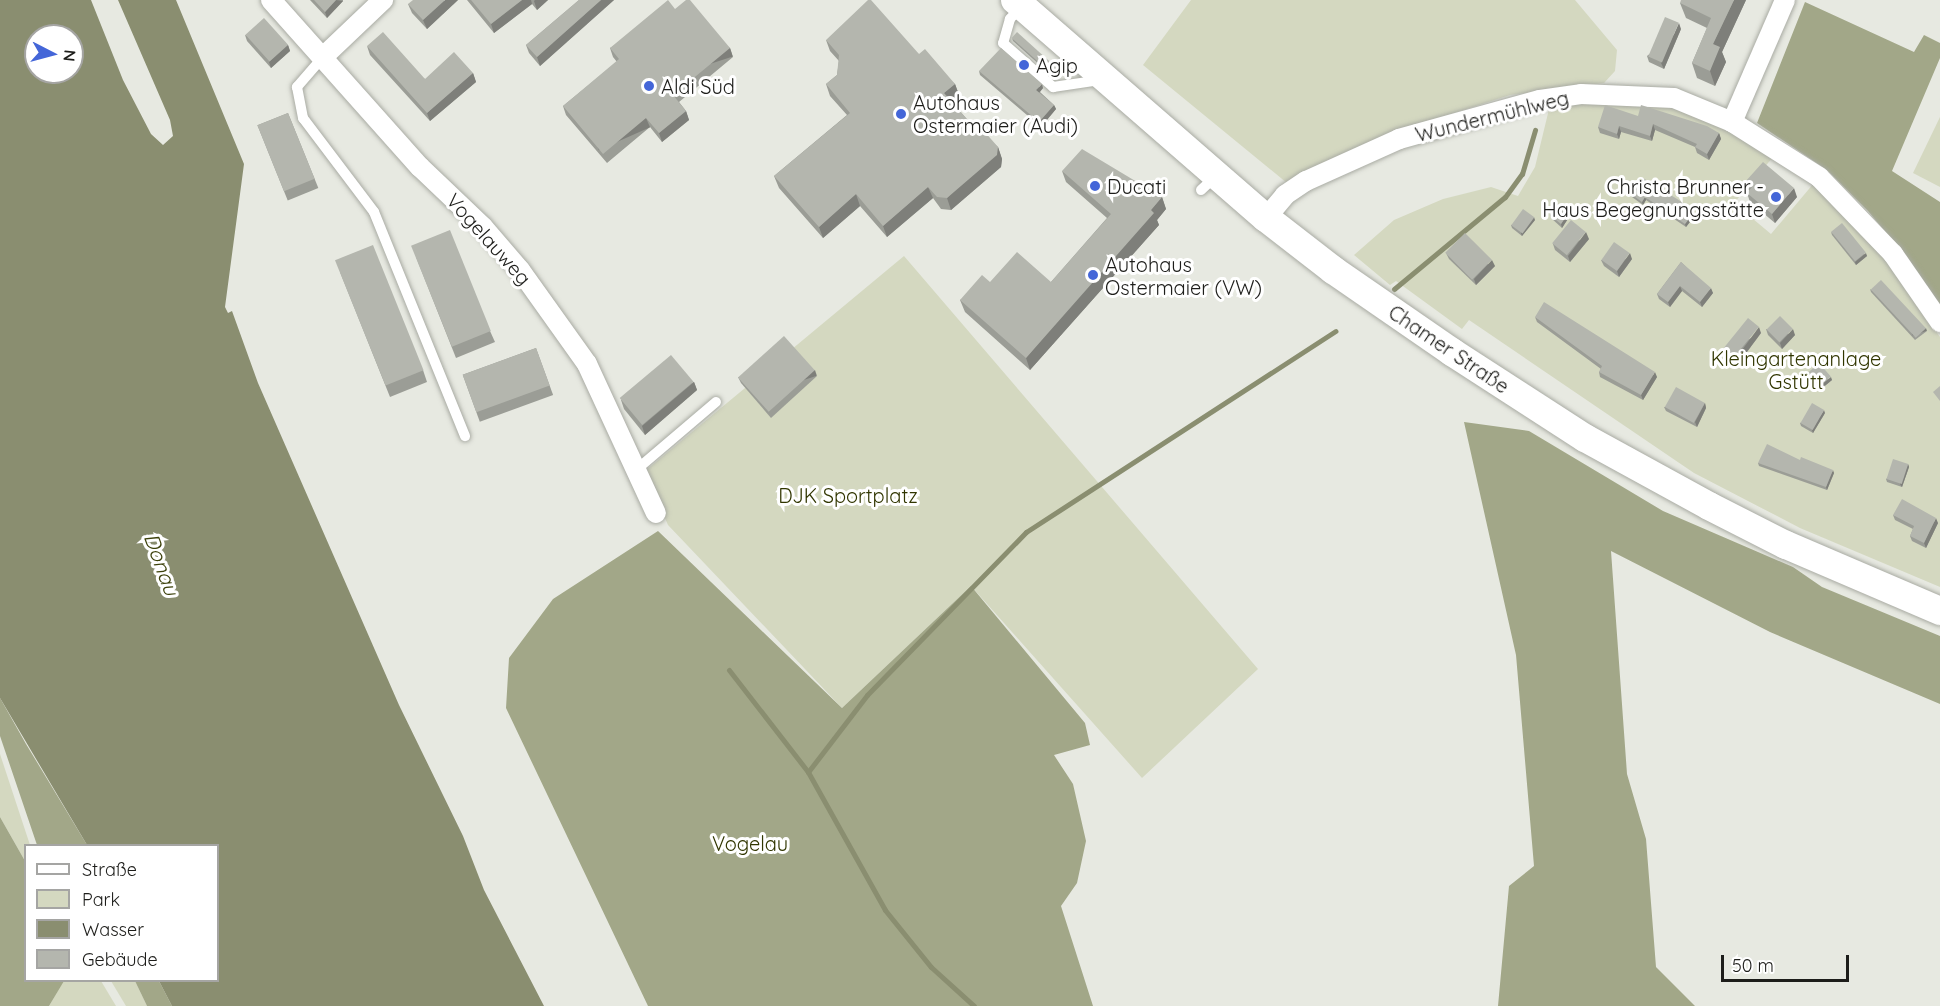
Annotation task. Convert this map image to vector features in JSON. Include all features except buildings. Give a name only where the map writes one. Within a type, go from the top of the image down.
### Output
[{"type":"main road","name":"Chamer Straße","points":[[1019,3],[1104,79],[1208,183],[1266,218],[1333,270],[1585,438],[1786,546],[1940,611]]},
{"type":"street","name":"Vogelauweg","points":[[271,0],[420,167],[483,227],[520,270],[587,364],[656,513]]},
{"type":"street","points":[[322,57],[383,0]]},
{"type":"street","points":[[1732,122],[1785,0]]},
{"type":"street","name":"Wundermühlweg","points":[[1266,218],[1284,195],[1306,181],[1399,139],[1540,100],[1622,93],[1674,98],[1732,122],[1819,177],[1865,221],[1940,322]]},
{"type":"street","points":[[1786,546],[1818,568],[1940,624]]},
{"type":"lane","points":[[1019,3],[1010,19],[1003,44],[1053,87],[1104,79]]},
{"type":"lane","points":[[322,57],[297,87],[303,118],[374,212],[465,436]]},
{"type":"lane","points":[[636,470],[716,402]]},
{"type":"green space","points":[[1191,0],[1575,0],[1617,50],[1615,71],[1604,83],[1510,95],[1398,131],[1287,183],[1143,65]]},
{"type":"green space","points":[[1805,2],[1914,52],[1924,35],[1940,43],[1940,58],[1892,171],[1940,202],[1940,307],[1909,260],[1868,211],[1827,170],[1757,123]]},
{"type":"green space","name":"Kleingartenanlage Gstütt","points":[[1638,99],[1679,109],[1723,126],[1774,156],[1734,203],[1771,234],[1814,183],[1887,261],[1940,337],[1940,587],[1800,528],[1694,473],[1469,320],[1462,329],[1396,281],[1390,285],[1354,255],[1394,220],[1443,199],[1491,187],[1518,196],[1535,167],[1550,105]]},
{"type":"green space","points":[[1940,117],[1940,187],[1913,173]]},
{"type":"green space","name":"DJK Sportplatz","points":[[904,256],[1258,669],[1142,778],[971,586],[842,708],[668,525],[645,471]]},
{"type":"green space","points":[[1464,422],[1529,431],[1663,511],[1793,567],[1822,587],[1940,636],[1940,704],[1770,632],[1611,551],[1627,774],[1646,839],[1656,967],[1695,1006],[1498,1006],[1509,886],[1534,866],[1516,655]]},
{"type":"green space","name":"Vogelau","points":[[658,531],[842,708],[971,586],[1085,723],[1090,745],[1054,755],[1073,784],[1086,841],[1077,883],[1061,906],[1093,1006],[648,1006],[506,708],[509,658],[553,599]]},
{"type":"green space","points":[[0,698],[86,844],[37,844],[0,736]]},
{"type":"green space","points":[[0,754],[30,844],[24,844],[24,859],[0,817]]},
{"type":"green space","points":[[0,817],[24,859],[24,982],[63,982],[49,1006],[0,1006]]},
{"type":"green space","points":[[63,982],[102,982],[116,1006],[49,1006]]},
{"type":"green space","points":[[112,982],[135,982],[147,1006],[126,1006]]},
{"type":"green space","points":[[135,982],[160,982],[172,1006],[147,1006]]},
{"type":"water","name":"Donau","points":[[0,0],[91,0],[123,80],[151,134],[163,145],[173,136],[170,120],[118,0],[176,0],[244,164],[225,307],[228,313],[232,311],[258,383],[399,705],[463,836],[484,890],[544,1006],[172,1006],[160,982],[219,982],[219,844],[86,844],[0,698]]},
{"type":"waterway","points":[[1394,289],[1505,197],[1522,174],[1535,130]]},
{"type":"waterway","points":[[808,772],[867,695],[1026,532],[1335,331]]},
{"type":"waterway","points":[[729,670],[808,772],[885,910],[931,967],[974,1006]]},
{"type":"place","name":"Agip","points":[[1024,65]]},
{"type":"place","name":"Aldi Süd","points":[[649,86]]},
{"type":"place","name":"Autohaus Ostermaier (Audi)","points":[[901,114]]},
{"type":"place","name":"Ducati","points":[[1095,186]]},
{"type":"place","name":"Christa Brunner - Haus Begegnungsstätte","points":[[1776,197]]},
{"type":"place","name":"Autohaus Ostermaier (VW)","points":[[1093,275]]}]
